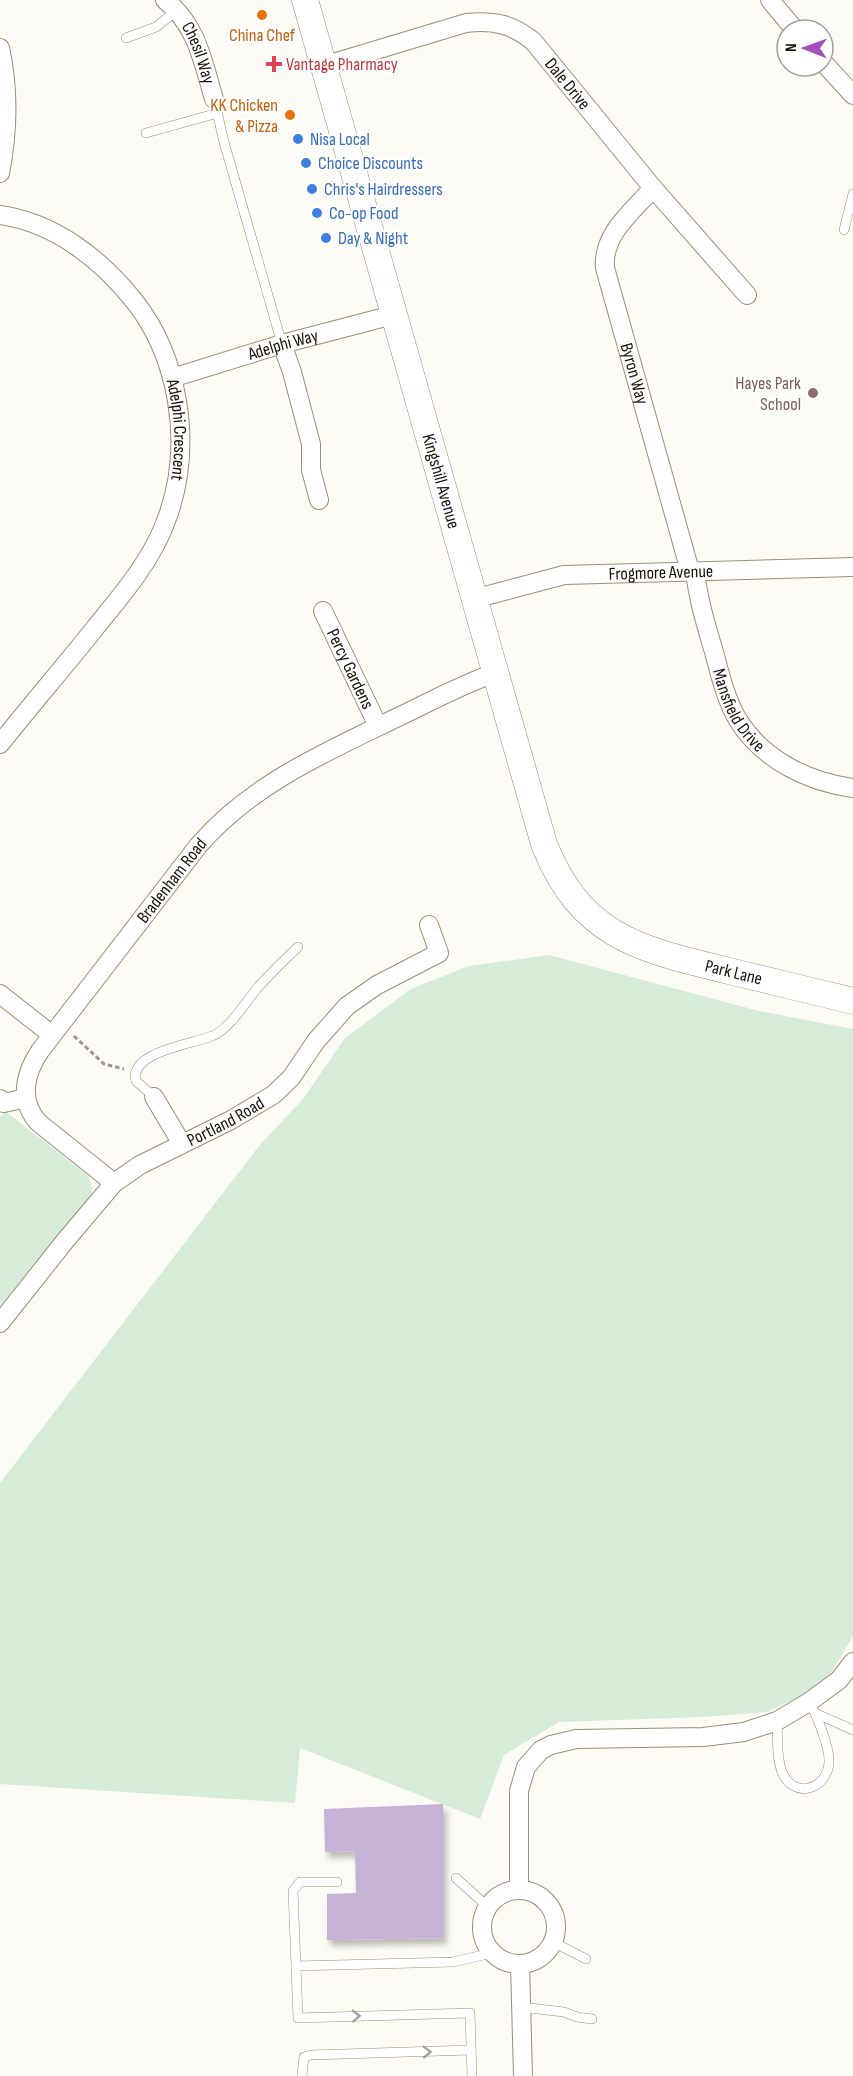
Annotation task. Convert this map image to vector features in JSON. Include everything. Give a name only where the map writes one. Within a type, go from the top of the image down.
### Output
[{"type":"street","name":"Kingshill Avenue","points":[[305,0],[544,844],[560,881],[580,905],[618,937]]},
{"type":"street","points":[[770,0],[785,18]]},
{"type":"street","name":"Chesil Way","points":[[171,5],[195,35],[216,106]]},
{"type":"street","name":"Dale Drive","points":[[323,66],[466,22],[486,21],[507,25],[523,33],[653,188],[747,295]]},
{"type":"street","points":[[0,48],[5,77],[7,114],[0,173]]},
{"type":"street","points":[[835,75],[853,95]]},
{"type":"street","name":"Byron Way","points":[[653,188],[611,236],[604,261],[693,572]]},
{"type":"street","name":"Adelphi Crescent","points":[[0,215],[42,227],[60,236],[87,254],[126,290],[149,321],[158,338],[172,378],[180,415],[180,465],[164,527],[151,551],[117,600],[4,732]]},
{"type":"street","name":"Adelphi Way","points":[[172,378],[282,344],[393,315]]},
{"type":"street","points":[[282,344],[292,372],[311,444],[311,470],[319,500]]},
{"type":"street","name":"Frogmore Avenue","points":[[474,599],[564,575],[853,567]]},
{"type":"street","name":"Mansfield Drive","points":[[693,572],[697,594],[725,691],[738,721],[756,744],[784,765],[828,783],[853,788]]},
{"type":"street","name":"Percy Gardens","points":[[323,611],[378,726]]},
{"type":"street","name":"Bradenham Road","points":[[26,1098],[30,1068],[56,1030],[198,846],[221,820],[285,776],[333,748],[468,683],[495,673]]},
{"type":"street","name":"Portland Road","points":[[0,1323],[114,1183],[140,1165],[231,1120],[273,1095],[291,1078],[316,1041],[347,1006],[377,985],[439,953],[429,925]]},
{"type":"street","name":"Park Lane","points":[[618,937],[665,955],[853,1001]]},
{"type":"street","points":[[0,994],[56,1030]]},
{"type":"street","points":[[154,1097],[182,1144]]},
{"type":"street","points":[[0,1099],[4,1103],[26,1098],[30,1111],[39,1123],[114,1183]]},
{"type":"street","points":[[519,1889],[519,1791],[526,1767],[541,1750],[576,1739],[725,1736],[744,1732],[813,1708],[853,1662]]},
{"type":"street","points":[[519,1889],[533,1892],[554,1912],[557,1927],[553,1942],[536,1960],[520,1964],[505,1961],[492,1953],[487,1945],[482,1925],[488,1906],[501,1894],[519,1889]]},
{"type":"street","points":[[520,1964],[523,2076]]},
{"type":"lane","name":"Chesil Way","points":[[126,38],[156,27],[171,5]]},
{"type":"lane","points":[[146,133],[216,106],[224,142],[282,344]]},
{"type":"lane","points":[[843,230],[853,194]]},
{"type":"lane","points":[[154,1097],[136,1081],[136,1068],[145,1059],[219,1033],[261,984],[298,947]]},
{"type":"lane","points":[[777,1721],[782,1772],[791,1784],[801,1789],[814,1787],[824,1778],[829,1761],[813,1708]]},
{"type":"lane","points":[[813,1708],[853,1730]]},
{"type":"lane","points":[[456,1878],[488,1906]]},
{"type":"lane","points":[[337,1882],[300,1882],[293,1891],[298,2018],[470,2013],[472,2076]]},
{"type":"lane","points":[[553,1942],[586,1959]]},
{"type":"lane","points":[[296,1966],[453,1962],[492,1953]]},
{"type":"lane","points":[[521,2007],[564,2012],[592,2019]]},
{"type":"lane","points":[[302,2076],[304,2057],[311,2055],[471,2050]]},
{"type":"path","points":[[56,1030],[104,1064],[135,1072]]},
{"type":"green space","points":[[549,955],[759,1011],[853,1029],[853,1636],[824,1685],[767,1712],[702,1717],[559,1722],[504,1755],[480,1819],[300,1748],[295,1803],[0,1784],[0,1483],[259,1146],[303,1099],[345,1038],[411,989],[469,966]]},
{"type":"green space","points":[[5,1111],[87,1175],[92,1193],[91,1199],[0,1313],[0,1117]]},
{"type":"building","points":[[443,1804],[443,1938],[327,1940],[327,1894],[356,1893],[355,1851],[325,1852],[324,1809]]},
{"type":"place","name":"China Chef","points":[[262,15]]},
{"type":"place","name":"Vantage Pharmacy","points":[[274,64]]},
{"type":"place","name":"KK Chicken & Pizza","points":[[290,115]]},
{"type":"place","name":"Nisa Local","points":[[298,139]]},
{"type":"place","name":"Choice Discounts","points":[[306,163]]},
{"type":"place","name":"Chris's Hairdressers","points":[[312,189]]},
{"type":"place","name":"Co-op Food","points":[[317,213]]},
{"type":"place","name":"Day & Night","points":[[326,238]]},
{"type":"place","name":"Hayes Park School","points":[[813,393]]}]
